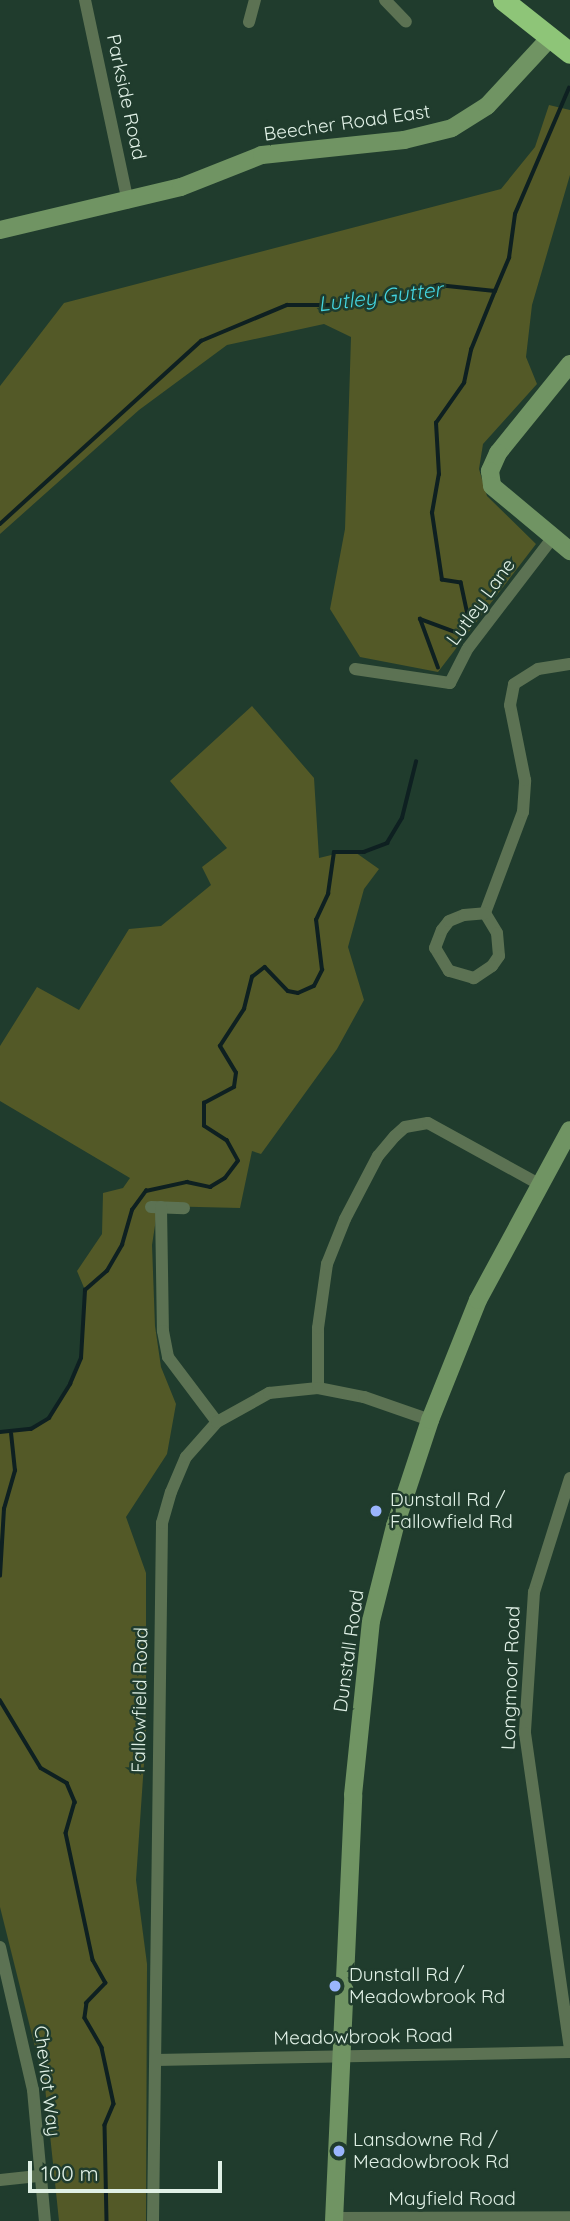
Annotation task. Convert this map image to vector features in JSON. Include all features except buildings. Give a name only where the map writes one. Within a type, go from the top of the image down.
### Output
[{"type":"highway","points":[[503,0],[570,53]]},
{"type":"street","name":"Parkside Road","points":[[85,0],[128,202]]},
{"type":"street","points":[[249,22],[255,0]]},
{"type":"street","points":[[385,0],[406,22]]},
{"type":"street","name":"Beecher Road East","points":[[0,230],[128,202],[262,155],[404,140],[452,128],[487,106],[549,39]]},
{"type":"street","points":[[570,364],[498,453],[490,478],[506,499],[570,551]]},
{"type":"street","name":"Lutley Lane","points":[[355,669],[450,683],[468,648],[554,536]]},
{"type":"street","points":[[485,913],[523,812],[525,780],[510,705],[514,684],[538,669],[570,664]]},
{"type":"street","points":[[485,913],[497,933],[499,956],[492,966],[474,978],[449,971],[435,948],[442,930],[457,918],[485,913]]},
{"type":"street","points":[[318,1388],[318,1328],[327,1264],[356,1198],[395,1136],[405,1127],[428,1122],[539,1184]]},
{"type":"street","name":"Dunstall Road","points":[[334,2219],[353,1795],[365,1654],[395,1526],[429,1420],[478,1300],[570,1130]]},
{"type":"street","points":[[184,1208],[156,1207],[163,1331],[168,1357],[217,1422]]},
{"type":"street","name":"Fallowfield Road","points":[[153,2221],[162,1523],[186,1457],[217,1422],[269,1393],[318,1388],[365,1397],[429,1420]]},
{"type":"street","name":"Longmoor Road","points":[[570,1478],[534,1592],[525,1733],[570,2051]]},
{"type":"street","name":"Cheviot Way","points":[[1,1953],[21,2024],[33,2090],[38,2176],[45,2221]]},
{"type":"street","name":"Meadowbrook Road","points":[[156,2060],[570,2051]]},
{"type":"street","points":[[0,2180],[38,2176]]},
{"type":"street","name":"Mayfield Road","points":[[334,2219],[541,2220],[570,2217]]},
{"type":"green space","points":[[549,105],[570,110],[570,175],[532,305],[526,357],[537,384],[483,444],[479,469],[487,496],[536,544],[438,672],[360,657],[330,609],[345,529],[351,337],[324,324],[227,345],[139,410],[0,534],[0,386],[64,303],[501,189],[535,147]]},
{"type":"green space","points":[[252,706],[314,778],[319,858],[352,850],[379,869],[364,889],[348,947],[364,1000],[337,1049],[261,1154],[252,1151],[240,1208],[158,1206],[152,1245],[155,1326],[161,1367],[176,1404],[167,1454],[126,1517],[146,1573],[146,1734],[136,1880],[147,1964],[146,2221],[59,2221],[45,2087],[0,1907],[0,1432],[31,1429],[49,1418],[70,1384],[81,1358],[85,1290],[77,1271],[102,1234],[103,1193],[123,1188],[130,1178],[0,1101],[0,1046],[37,987],[79,1010],[129,929],[161,926],[211,885],[202,867],[227,848],[170,781]]},
{"type":"waterway","name":"Lutley Gutter","points":[[0,524],[201,341],[287,305],[329,305],[407,295],[438,285],[495,291],[509,258],[515,214],[569,88]]},
{"type":"waterway","points":[[438,668],[420,619],[461,634],[469,622],[461,583],[442,580],[432,513],[439,475],[436,423],[464,383],[471,350],[495,291]]},
{"type":"waterway","points":[[0,1432],[31,1429],[49,1418],[70,1384],[81,1358],[85,1290],[107,1271],[122,1245],[132,1210],[146,1191],[187,1182],[210,1187],[225,1178],[238,1161],[227,1141],[204,1126],[204,1103],[234,1087],[236,1073],[220,1046],[244,1009],[252,977],[265,967],[288,991],[298,993],[314,986],[322,970],[316,920],[328,894],[334,852],[364,852],[387,843],[402,818],[416,762]]},
{"type":"waterway","points":[[0,1576],[4,1509],[15,1471],[11,1434]]},
{"type":"waterway","points":[[0,1700],[41,1768],[67,1783],[75,1802],[66,1833],[93,1960],[106,1983],[87,2003],[85,2018],[102,2048],[114,2104],[105,2125],[107,2221]]},
{"type":"place","name":"Dunstall Rd / Fallowfield Rd","points":[[376,1511]]},
{"type":"place","name":"Dunstall Rd / Meadowbrook Rd","points":[[335,1986]]},
{"type":"place","name":"Lansdowne Rd / Meadowbrook Rd","points":[[339,2151]]}]
